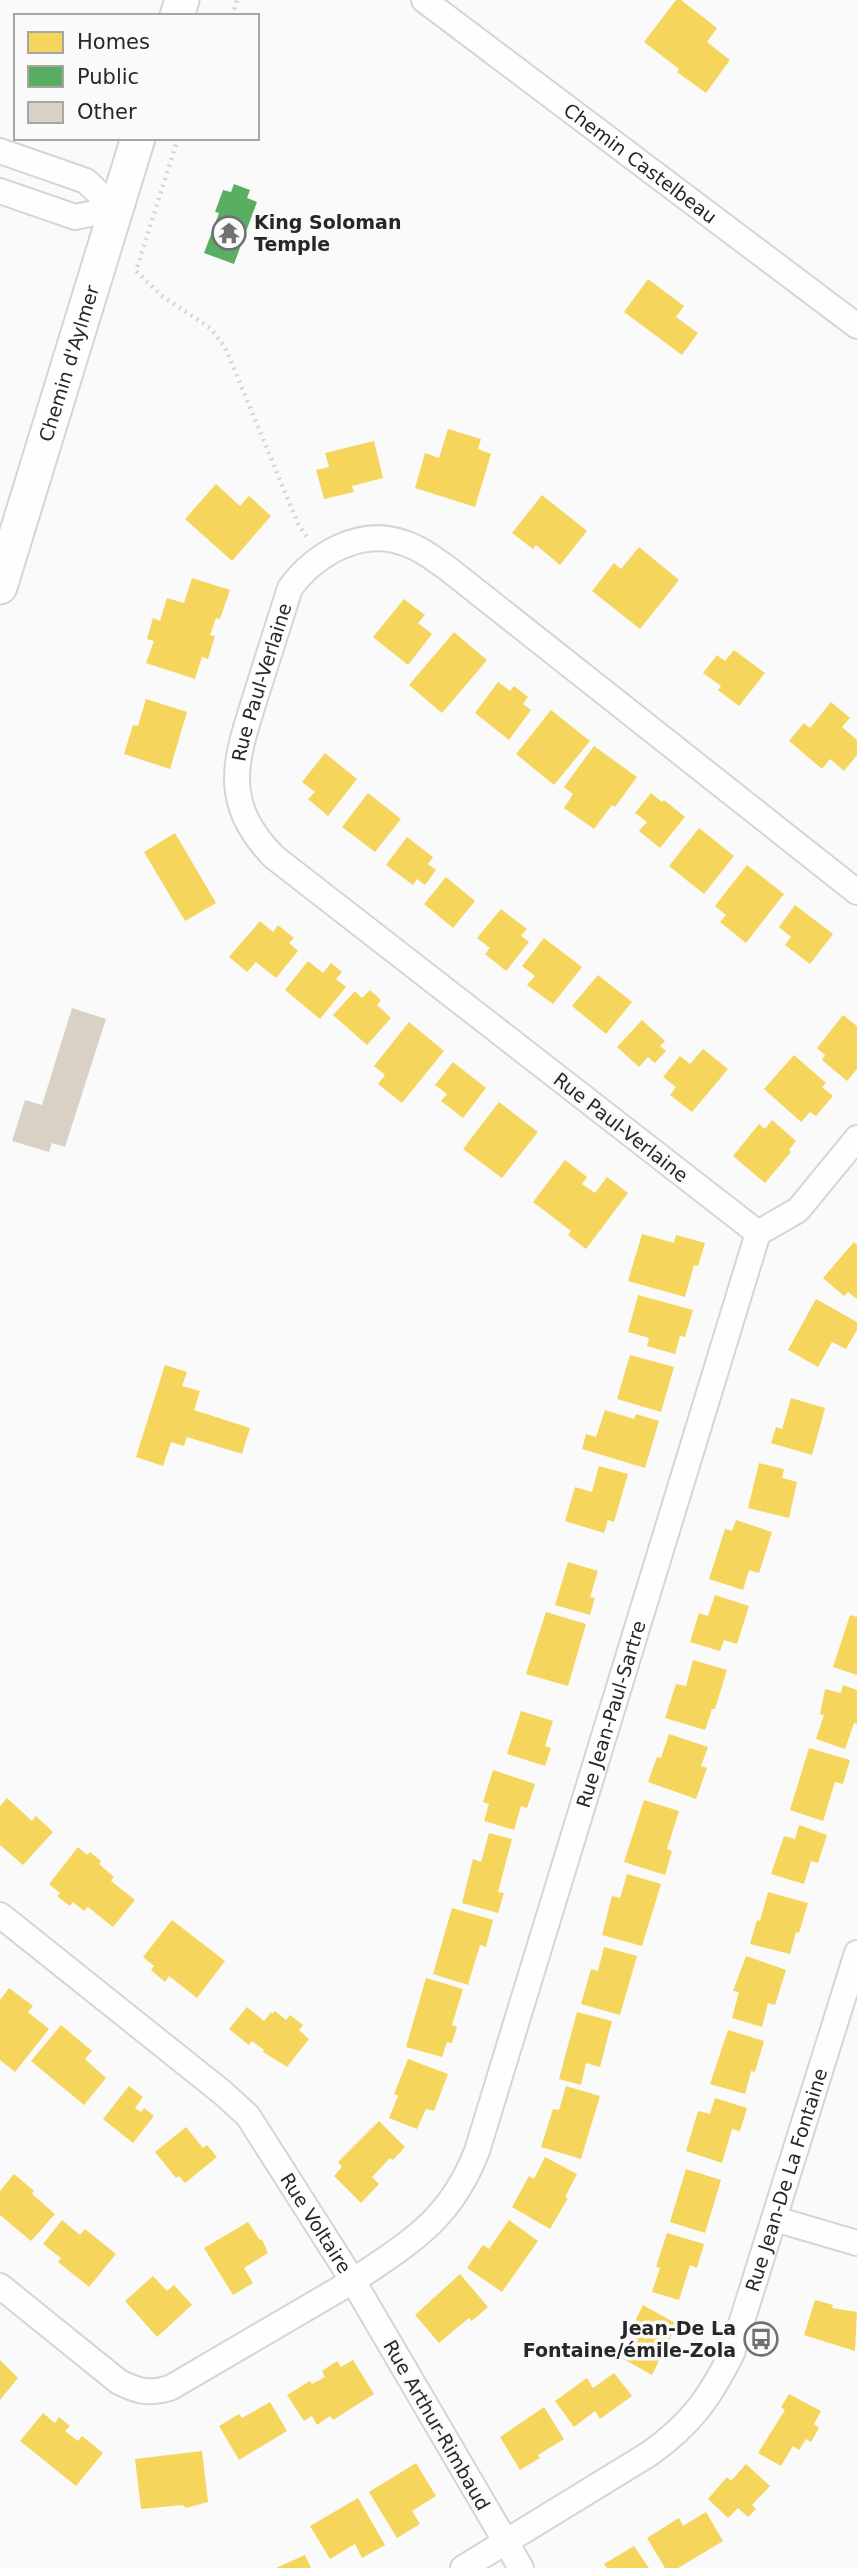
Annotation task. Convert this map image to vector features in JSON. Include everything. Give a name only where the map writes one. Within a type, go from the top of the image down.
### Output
[{"type":"main road","name":"Chemin d'Aylmer","points":[[0,587],[137,140]]},
{"type":"street","name":"Chemin Castelbeau","points":[[424,0],[857,326]]},
{"type":"street","points":[[0,151],[86,181],[116,209]]},
{"type":"street","points":[[0,191],[75,216],[116,209]]},
{"type":"street","name":"Rue Paul-Verlaine","points":[[758,1233],[274,857],[258,841],[246,822],[239,800],[238,754],[290,588],[303,571],[340,546],[377,539],[402,542],[422,551],[857,892]]},
{"type":"street","points":[[758,1233],[798,1210],[857,1138]]},
{"type":"street","name":"Rue Jean-Paul-Sartre","points":[[353,2281],[408,2244],[433,2222],[466,2179],[758,1233]]},
{"type":"street","name":"Rue Voltaire","points":[[0,1915],[247,2116],[353,2281],[170,2388],[153,2393],[138,2391],[119,2382],[0,2286]]},
{"type":"street","name":"Rue Jean-De La Fontaine","points":[[463,2568],[676,2435],[715,2388],[732,2353],[857,1953]]},
{"type":"street","points":[[775,2218],[857,2243]]},
{"type":"street","name":"Rue Arthur-Rimbaud","points":[[353,2281],[521,2568]]},
{"type":"path","points":[[177,140],[136,271],[162,296],[210,328],[225,347],[299,526],[321,557]]},
{"type":"building: Homes","points":[[676,0],[681,0],[717,28],[707,42],[730,60],[706,93],[677,72],[679,69],[644,42]]},
{"type":"building: Homes","points":[[648,279],[684,306],[676,317],[698,333],[682,355],[624,312]]},
{"type":"building: Homes","points":[[448,429],[481,439],[478,449],[491,454],[475,507],[415,488],[425,453],[439,458]]},
{"type":"building: Homes","points":[[374,441],[383,478],[352,486],[354,492],[324,499],[316,470],[329,467],[325,453]]},
{"type":"building: Homes","points":[[216,484],[240,506],[249,496],[271,516],[232,561],[185,519]]},
{"type":"building: Homes","points":[[542,495],[587,531],[560,565],[536,545],[533,549],[512,533]]},
{"type":"building: Homes","points":[[639,547],[679,580],[640,629],[592,591],[614,563],[621,569]]},
{"type":"building: Homes","points":[[192,578],[230,590],[220,619],[216,618],[210,635],[215,636],[208,659],[202,657],[195,679],[146,663],[154,641],[147,639],[153,618],[160,621],[167,598],[184,603]]},
{"type":"building: Homes","points":[[404,599],[425,615],[418,623],[432,634],[408,665],[373,637]]},
{"type":"building: Homes","points":[[454,632],[487,660],[442,713],[409,685]]},
{"type":"building: Homes","points":[[734,650],[765,673],[739,706],[718,690],[721,686],[703,673],[717,655],[725,661]]},
{"type":"building: Homes","points":[[498,682],[510,691],[514,686],[528,697],[523,704],[531,710],[509,740],[475,713]]},
{"type":"building: Homes","points":[[146,699],[187,712],[170,769],[124,754],[133,725],[138,726]]},
{"type":"building: Homes","points":[[831,702],[850,718],[842,727],[857,740],[857,755],[844,771],[830,759],[822,769],[789,741],[804,723],[810,728]]},
{"type":"building: Homes","points":[[551,710],[590,741],[554,785],[516,754]]},
{"type":"building: Homes","points":[[594,746],[637,777],[615,807],[612,805],[594,829],[564,808],[573,794],[564,787]]},
{"type":"building: Homes","points":[[325,753],[357,779],[328,816],[308,799],[315,792],[302,782]]},
{"type":"building: Homes","points":[[368,793],[401,819],[375,852],[342,827]]},
{"type":"building: Homes","points":[[651,793],[685,817],[660,848],[639,831],[647,822],[635,813]]},
{"type":"building: Homes","points":[[699,828],[734,856],[704,894],[669,866]]},
{"type":"building: Homes","points":[[175,833],[216,903],[185,921],[144,852]]},
{"type":"building: Homes","points":[[407,837],[433,857],[428,864],[436,870],[425,885],[417,879],[413,885],[386,865]]},
{"type":"building: Homes","points":[[747,865],[784,894],[746,943],[720,922],[726,915],[715,906]]},
{"type":"building: Homes","points":[[446,877],[475,901],[453,928],[424,904]]},
{"type":"building: Homes","points":[[795,905],[833,934],[810,964],[785,945],[791,937],[779,927]]},
{"type":"building: Homes","points":[[501,909],[527,929],[521,936],[529,942],[506,971],[485,954],[490,948],[477,938]]},
{"type":"building: Homes","points":[[260,921],[273,932],[278,925],[294,938],[289,943],[298,951],[276,978],[256,962],[247,972],[229,957]]},
{"type":"building: Homes","points":[[544,938],[582,967],[553,1004],[527,985],[535,976],[522,966]]},
{"type":"building: Homes","points":[[308,961],[323,973],[331,963],[342,972],[336,979],[346,987],[320,1019],[285,990]]},
{"type":"building: Homes","points":[[598,975],[632,1002],[606,1034],[572,1006]]},
{"type":"building: Homes","points":[[370,990],[381,1000],[377,1005],[391,1018],[367,1045],[333,1015],[355,991],[362,998]]},
{"type":"building: Homes","points":[[843,1015],[857,1026],[857,1069],[847,1081],[822,1060],[825,1055],[817,1048]]},
{"type":"building: Homes","points":[[642,1020],[665,1041],[660,1046],[666,1051],[655,1063],[648,1057],[639,1067],[617,1047]]},
{"type":"building: Homes","points":[[409,1022],[444,1051],[402,1103],[378,1084],[385,1075],[374,1066]]},
{"type":"building: Homes","points":[[703,1049],[728,1069],[692,1112],[670,1095],[676,1087],[663,1077],[680,1056],[690,1064]]},
{"type":"building: Homes","points":[[794,1055],[826,1083],[822,1087],[833,1096],[816,1116],[810,1112],[801,1122],[764,1089]]},
{"type":"building: Homes","points":[[453,1062],[486,1088],[463,1118],[441,1101],[447,1094],[435,1085]]},
{"type":"building: Homes","points":[[499,1102],[538,1132],[502,1178],[463,1149]]},
{"type":"building: Homes","points":[[772,1120],[796,1141],[789,1150],[791,1152],[765,1183],[733,1156],[759,1124],[765,1129]]},
{"type":"building: Homes","points":[[565,1160],[587,1177],[582,1184],[595,1193],[607,1177],[628,1193],[586,1249],[568,1235],[571,1231],[533,1202]]},
{"type":"building: Homes","points":[[642,1234],[674,1243],[676,1235],[705,1243],[698,1266],[694,1265],[685,1297],[628,1281]]},
{"type":"building: Homes","points":[[854,1242],[857,1245],[857,1299],[848,1292],[844,1296],[823,1278]]},
{"type":"building: Homes","points":[[638,1295],[693,1310],[685,1337],[680,1336],[675,1354],[647,1346],[649,1338],[628,1332]]},
{"type":"building: Homes","points":[[816,1299],[857,1322],[857,1330],[846,1349],[832,1342],[818,1367],[788,1350]]},
{"type":"building: Homes","points":[[630,1355],[674,1367],[661,1412],[617,1399]]},
{"type":"building: Homes","points":[[165,1365],[187,1372],[182,1386],[200,1391],[194,1410],[250,1428],[242,1454],[187,1437],[184,1446],[171,1442],[163,1466],[136,1457]]},
{"type":"building: Homes","points":[[791,1398],[825,1408],[812,1455],[771,1443],[776,1427],[782,1429]]},
{"type":"building: Homes","points":[[605,1410],[634,1419],[636,1414],[659,1421],[645,1468],[582,1449],[586,1434],[596,1437]]},
{"type":"building: Homes","points":[[759,1463],[784,1469],[782,1478],[797,1482],[789,1518],[748,1508]]},
{"type":"building: Homes","points":[[599,1466],[628,1474],[614,1522],[608,1520],[604,1533],[565,1521],[575,1487],[592,1492]]},
{"type":"building: Homes","points":[[736,1520],[772,1532],[759,1573],[749,1570],[743,1590],[709,1579],[725,1529],[732,1531]]},
{"type":"building: Homes","points":[[568,1562],[598,1571],[590,1597],[595,1598],[590,1615],[555,1605]]},
{"type":"building: Homes","points":[[715,1595],[749,1606],[737,1644],[724,1640],[720,1651],[690,1642],[699,1613],[708,1616]]},
{"type":"building: Homes","points":[[546,1612],[586,1624],[568,1686],[526,1674]]},
{"type":"building: Homes","points":[[850,1615],[857,1617],[857,1675],[833,1667]]},
{"type":"building: Homes","points":[[693,1660],[727,1670],[715,1709],[712,1709],[705,1730],[665,1718],[676,1684],[686,1686]]},
{"type":"building: Homes","points":[[843,1685],[857,1690],[857,1724],[854,1723],[845,1749],[816,1739],[824,1715],[820,1714],[825,1689],[841,1693]]},
{"type":"building: Homes","points":[[521,1711],[553,1721],[545,1746],[551,1748],[545,1766],[507,1754]]},
{"type":"building: Homes","points":[[669,1734],[708,1747],[701,1766],[707,1768],[696,1799],[648,1782],[657,1757],[661,1758]]},
{"type":"building: Homes","points":[[809,1748],[850,1760],[843,1784],[835,1782],[823,1821],[790,1810]]},
{"type":"building: Homes","points":[[493,1770],[535,1784],[527,1808],[521,1806],[514,1830],[484,1821],[489,1804],[483,1802]]},
{"type":"building: Homes","points":[[7,1798],[32,1821],[36,1816],[53,1832],[23,1865],[0,1845],[0,1806]]},
{"type":"building: Homes","points":[[644,1800],[679,1811],[667,1849],[672,1851],[665,1875],[624,1862]]},
{"type":"building: Homes","points":[[799,1825],[827,1835],[818,1863],[811,1861],[804,1884],[771,1874],[784,1836],[795,1839]]},
{"type":"building: Homes","points":[[489,1833],[512,1839],[498,1892],[504,1893],[498,1913],[462,1903],[473,1859],[481,1862]]},
{"type":"building: Homes","points":[[78,1847],[87,1855],[90,1852],[101,1861],[99,1864],[114,1877],[111,1881],[135,1900],[113,1927],[88,1907],[84,1911],[73,1902],[70,1906],[57,1896],[60,1893],[49,1884]]},
{"type":"building: Homes","points":[[627,1874],[661,1884],[642,1946],[602,1935],[612,1896],[620,1898]]},
{"type":"building: Homes","points":[[768,1892],[808,1903],[790,1954],[750,1944]]},
{"type":"building: Homes","points":[[452,1908],[493,1920],[486,1947],[480,1945],[468,1985],[433,1974]]},
{"type":"building: Homes","points":[[172,1920],[225,1961],[197,1998],[169,1976],[165,1982],[151,1970],[154,1966],[143,1957]]},
{"type":"building: Homes","points":[[604,1947],[637,1956],[620,2015],[581,2004],[591,1969],[598,1971]]},
{"type":"building: Homes","points":[[746,1956],[786,1970],[775,2005],[768,2003],[762,2027],[732,2018],[739,1992],[733,1991]]},
{"type":"building: Homes","points":[[426,1978],[463,1989],[452,2025],[457,2027],[452,2043],[447,2042],[442,2057],[406,2047]]},
{"type":"building: Homes","points":[[9,1988],[33,2006],[28,2012],[49,2029],[15,2072],[0,2060],[0,2000]]},
{"type":"building: Homes","points":[[247,2007],[264,2021],[275,2011],[286,2020],[290,2015],[303,2025],[299,2030],[309,2039],[287,2067],[263,2052],[264,2050],[252,2041],[249,2045],[229,2029]]},
{"type":"building: Homes","points":[[577,2012],[612,2021],[600,2067],[586,2063],[581,2085],[559,2079]]},
{"type":"building: Homes","points":[[61,2025],[92,2051],[85,2059],[106,2078],[84,2105],[31,2061]]},
{"type":"building: Homes","points":[[728,2030],[764,2041],[755,2072],[751,2071],[745,2094],[710,2084]]},
{"type":"building: Homes","points":[[408,2059],[448,2074],[434,2111],[426,2109],[417,2129],[389,2118],[398,2096],[394,2094]]},
{"type":"building: Homes","points":[[129,2086],[143,2097],[135,2108],[141,2112],[144,2108],[154,2116],[133,2143],[103,2119]]},
{"type":"building: Homes","points":[[566,2086],[600,2096],[581,2159],[541,2147],[553,2109],[559,2110]]},
{"type":"building: Homes","points":[[715,2098],[747,2108],[740,2131],[732,2129],[722,2163],[686,2151],[698,2111],[710,2114]]},
{"type":"building: Homes","points":[[379,2121],[405,2147],[372,2177],[379,2184],[361,2203],[334,2176],[342,2167],[338,2162]]},
{"type":"building: Homes","points":[[186,2127],[203,2148],[207,2145],[217,2157],[185,2183],[179,2176],[176,2178],[155,2152]]},
{"type":"building: Homes","points":[[545,2157],[577,2174],[565,2197],[568,2198],[550,2229],[512,2207],[529,2176],[534,2179]]},
{"type":"building: Homes","points":[[686,2169],[721,2180],[705,2233],[670,2222]]},
{"type":"building: Homes","points":[[14,2174],[55,2214],[31,2241],[0,2215],[0,2191]]},
{"type":"building: Homes","points":[[62,2220],[80,2235],[85,2229],[116,2254],[89,2287],[58,2262],[61,2258],[43,2244]]},
{"type":"building: Homes","points":[[509,2220],[538,2241],[502,2292],[467,2268],[483,2245],[489,2249]]},
{"type":"building: Homes","points":[[248,2222],[260,2240],[262,2239],[268,2253],[244,2268],[253,2283],[233,2295],[204,2248]]},
{"type":"building: Homes","points":[[667,2233],[704,2244],[697,2268],[690,2265],[679,2300],[652,2292],[660,2268],[656,2267]]},
{"type":"building: Homes","points":[[460,2274],[488,2307],[472,2321],[469,2318],[439,2343],[415,2315]]},
{"type":"building: Homes","points":[[153,2276],[167,2291],[174,2285],[192,2305],[157,2337],[125,2301]]},
{"type":"building: Homes","points":[[815,2300],[833,2305],[832,2308],[857,2312],[855,2351],[804,2335]]},
{"type":"building: Homes","points":[[643,2305],[677,2324],[652,2375],[618,2356]]},
{"type":"building: Homes","points":[[0,2360],[18,2378],[0,2400]]},
{"type":"building: Homes","points":[[353,2360],[374,2394],[333,2420],[330,2416],[317,2425],[312,2416],[304,2421],[287,2395],[310,2381],[312,2384],[325,2377],[322,2371],[337,2361],[341,2367]]},
{"type":"building: Homes","points":[[614,2373],[632,2396],[600,2419],[595,2411],[574,2427],[555,2401],[587,2378],[593,2388]]},
{"type":"building: Homes","points":[[789,2394],[821,2411],[814,2424],[819,2428],[811,2442],[806,2439],[799,2450],[793,2446],[781,2466],[758,2453],[785,2410],[781,2407]]},
{"type":"building: Homes","points":[[270,2402],[287,2431],[239,2460],[219,2426],[239,2414],[242,2418]]},
{"type":"building: Homes","points":[[544,2407],[564,2439],[520,2470],[500,2437]]},
{"type":"building: Homes","points":[[43,2413],[55,2423],[59,2417],[70,2426],[65,2431],[78,2441],[82,2436],[103,2453],[76,2486],[20,2441]]},
{"type":"building: Homes","points":[[202,2451],[208,2502],[186,2508],[183,2505],[141,2509],[135,2459]]},
{"type":"building: Homes","points":[[416,2463],[436,2496],[412,2511],[420,2524],[397,2538],[369,2492]]},
{"type":"building: Homes","points":[[746,2464],[770,2486],[752,2505],[756,2509],[748,2517],[738,2508],[728,2518],[708,2499],[727,2477],[731,2481]]},
{"type":"building: Homes","points":[[358,2498],[385,2545],[362,2558],[355,2544],[330,2559],[310,2526]]},
{"type":"building: Homes","points":[[706,2512],[723,2541],[678,2568],[665,2568],[647,2538],[679,2518],[683,2526]]},
{"type":"building: Homes","points":[[634,2546],[649,2568],[607,2568],[604,2564]]},
{"type":"building: Homes","points":[[305,2555],[311,2568],[276,2568]]},
{"type":"building: Public","name":"King Soloman Temple","points":[[234,184],[250,190],[247,198],[257,202],[234,264],[204,253],[219,213],[215,212],[223,190],[231,192]]},
{"type":"building: Other","points":[[72,1008],[106,1019],[65,1147],[52,1143],[49,1152],[12,1141],[25,1100],[42,1105]]},
{"type":"place","name":"King Soloman Temple","points":[[229,233]]},
{"type":"place","name":"Jean-De La Fontaine/émile-Zola","points":[[761,2339]]}]
